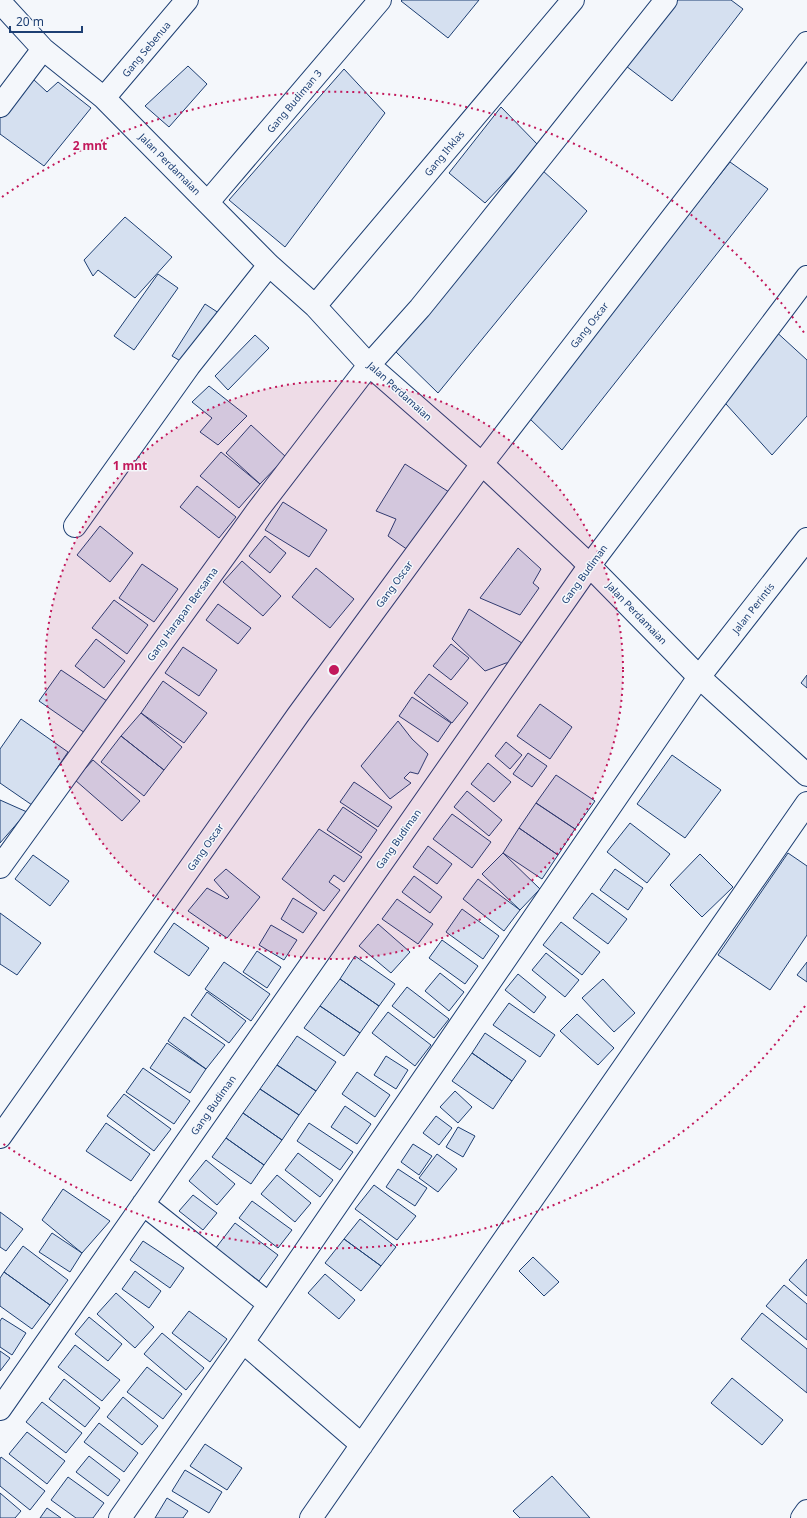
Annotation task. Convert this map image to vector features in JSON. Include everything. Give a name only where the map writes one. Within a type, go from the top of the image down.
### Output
[{"type":"street","name":"Gang Sebenua","points":[[104,98],[187,0]]},
{"type":"street","name":"Gang Budiman 3","points":[[208,202],[380,0]]},
{"type":"street","name":"Gang Ihklas","points":[[315,306],[573,0]]},
{"type":"street","name":"Gang Harapan Bersama","points":[[0,867],[257,511],[370,364],[420,308],[480,235],[666,0]]},
{"type":"street","name":"Jalan Perdamaian","points":[[0,2],[43,49],[104,98],[269,265],[315,306],[370,364],[482,464],[590,565],[699,677],[807,775]]},
{"type":"street","name":"Gang Oscar","points":[[0,1137],[298,715],[482,464],[807,43]]},
{"type":"street","points":[[0,106],[43,49]]},
{"type":"street","points":[[75,526],[190,366],[269,265]]},
{"type":"street","name":"Gang Budiman","points":[[0,1409],[590,565],[807,277]]},
{"type":"street","name":"Jalan Perintis","points":[[120,1518],[243,1342],[699,677],[807,539]]},
{"type":"street","points":[[311,1518],[807,803]]},
{"type":"street","points":[[143,1204],[269,1304]]},
{"type":"street","points":[[243,1342],[362,1445]]},
{"type":"street","points":[[802,1518],[807,1511]]},
{"type":"building","points":[[479,0],[448,38],[401,1]]},
{"type":"building","points":[[676,0],[731,0],[743,9],[672,101],[626,66]]},
{"type":"building","points":[[188,66],[207,84],[169,127],[145,106]]},
{"type":"building","points":[[344,69],[385,113],[285,247],[229,200]]},
{"type":"building","points":[[33,79],[47,92],[58,82],[91,108],[44,166],[0,134],[0,118]]},
{"type":"building","points":[[501,107],[539,146],[485,203],[449,173]]},
{"type":"building","points":[[730,162],[768,189],[562,450],[528,417]]},
{"type":"building","points":[[542,170],[587,211],[438,393],[395,351]]},
{"type":"building","points":[[125,217],[172,257],[135,298],[98,270],[93,276],[84,260]]},
{"type":"building","points":[[158,274],[178,288],[134,350],[114,336]]},
{"type":"building","points":[[205,304],[222,315],[189,366],[172,356]]},
{"type":"building","points":[[772,328],[807,360],[807,416],[772,455],[717,394]]},
{"type":"building","points":[[255,335],[269,348],[228,390],[215,376]]},
{"type":"building","points":[[209,386],[247,416],[218,445],[200,432],[212,418],[192,402]]},
{"type":"building","points":[[251,425],[286,457],[260,484],[226,453]]},
{"type":"building","points":[[221,452],[260,484],[239,508],[200,476]]},
{"type":"building","points":[[405,464],[449,492],[408,550],[388,536],[396,519],[376,511]]},
{"type":"building","points":[[197,486],[236,517],[219,538],[180,507]]},
{"type":"building","points":[[283,502],[327,530],[309,557],[265,530]]},
{"type":"building","points":[[100,526],[133,553],[110,582],[77,555]]},
{"type":"building","points":[[265,536],[286,553],[270,573],[249,556]]},
{"type":"building","points":[[518,548],[541,569],[533,583],[539,588],[520,615],[480,598]]},
{"type":"building","points":[[242,561],[281,596],[263,616],[223,582]]},
{"type":"building","points":[[142,564],[178,589],[154,622],[119,598]]},
{"type":"building","points":[[316,568],[354,599],[330,628],[292,597]]},
{"type":"building","points":[[114,600],[148,625],[127,654],[92,628]]},
{"type":"building","points":[[218,604],[251,628],[238,644],[206,620]]},
{"type":"building","points":[[469,609],[528,647],[518,663],[506,663],[485,671],[452,639]]},
{"type":"building","points":[[96,639],[125,661],[104,688],[75,666]]},
{"type":"building","points":[[451,644],[469,658],[451,680],[433,666]]},
{"type":"building","points":[[183,647],[217,670],[199,696],[165,673]]},
{"type":"building","points":[[61,670],[107,701],[85,733],[39,701]]},
{"type":"building","points":[[429,674],[468,703],[452,723],[414,693]]},
{"type":"building","points":[[807,675],[807,688],[801,683]]},
{"type":"building","points":[[163,681],[207,713],[184,743],[141,713]]},
{"type":"building","points":[[412,697],[451,723],[438,742],[399,716]]},
{"type":"building","points":[[540,704],[572,727],[550,759],[517,736]]},
{"type":"building","points":[[141,713],[182,747],[164,770],[121,736]]},
{"type":"building","points":[[21,719],[68,752],[32,805],[0,783],[0,749]]},
{"type":"building","points":[[398,721],[412,739],[428,754],[418,774],[410,772],[404,778],[411,783],[390,799],[361,766]]},
{"type":"building","points":[[121,736],[164,770],[144,796],[101,762]]},
{"type":"building","points":[[506,742],[522,755],[510,769],[495,756]]},
{"type":"building","points":[[528,753],[547,766],[532,787],[513,774]]},
{"type":"building","points":[[672,755],[721,790],[685,838],[637,804]]},
{"type":"building","points":[[93,760],[140,801],[122,821],[75,780]]},
{"type":"building","points":[[488,763],[511,782],[494,802],[471,784]]},
{"type":"building","points":[[556,775],[595,801],[575,829],[536,803]]},
{"type":"building","points":[[354,782],[392,807],[378,827],[340,802]]},
{"type":"building","points":[[467,791],[502,820],[489,836],[454,807]]},
{"type":"building","points":[[0,800],[27,812],[0,843]]},
{"type":"building","points":[[536,803],[575,829],[558,855],[519,828]]},
{"type":"building","points":[[343,807],[377,830],[361,853],[327,830]]},
{"type":"building","points":[[452,814],[491,842],[472,868],[433,839]]},
{"type":"building","points":[[630,823],[670,854],[647,883],[607,852]]},
{"type":"building","points":[[519,828],[558,855],[542,879],[503,853]]},
{"type":"building","points":[[319,829],[362,857],[344,882],[334,875],[329,882],[340,890],[324,911],[282,879]]},
{"type":"building","points":[[428,846],[452,864],[437,884],[413,867]]},
{"type":"building","points":[[503,853],[540,889],[520,910],[482,874]]},
{"type":"building","points":[[788,853],[807,866],[807,935],[770,990],[718,955]]},
{"type":"building","points":[[700,854],[733,887],[702,917],[670,885]]},
{"type":"building","points":[[33,855],[69,881],[50,906],[15,879]]},
{"type":"building","points":[[226,869],[260,897],[227,938],[188,911],[207,888],[227,899],[229,897],[214,880]]},
{"type":"building","points":[[615,869],[643,888],[628,910],[600,890]]},
{"type":"building","points":[[414,876],[442,897],[430,913],[402,892]]},
{"type":"building","points":[[478,879],[520,910],[504,931],[463,899]]},
{"type":"building","points":[[592,893],[627,919],[608,944],[573,918]]},
{"type":"building","points":[[293,898],[317,913],[303,933],[281,919]]},
{"type":"building","points":[[397,899],[433,924],[418,944],[382,919]]},
{"type":"building","points":[[462,909],[499,936],[483,959],[446,932]]},
{"type":"building","points":[[0,913],[41,943],[17,975],[0,964]]},
{"type":"building","points":[[561,922],[600,952],[582,975],[543,945]]},
{"type":"building","points":[[174,923],[209,948],[189,976],[154,952]]},
{"type":"building","points":[[378,924],[410,952],[391,973],[359,946]]},
{"type":"building","points":[[271,925],[297,940],[284,960],[259,945]]},
{"type":"building","points":[[442,940],[478,966],[465,984],[429,958]]},
{"type":"building","points":[[257,951],[281,967],[267,988],[243,972]]},
{"type":"building","points":[[546,953],[579,980],[565,997],[532,970]]},
{"type":"building","points":[[355,956],[395,984],[379,1006],[340,979]]},
{"type":"building","points":[[224,962],[270,994],[251,1021],[205,989]]},
{"type":"building","points":[[807,962],[807,982],[797,975]]},
{"type":"building","points":[[440,973],[464,992],[449,1011],[425,991]]},
{"type":"building","points":[[518,974],[546,997],[534,1013],[505,990]]},
{"type":"building","points":[[340,979],[379,1006],[360,1033],[320,1006]]},
{"type":"building","points":[[603,979],[635,1013],[614,1032],[582,998]]},
{"type":"building","points":[[407,987],[449,1019],[434,1038],[392,1006]]},
{"type":"building","points":[[207,992],[246,1021],[229,1043],[191,1015]]},
{"type":"building","points":[[509,1003],[555,1035],[540,1057],[493,1025]]},
{"type":"building","points":[[320,1006],[360,1033],[344,1056],[304,1028]]},
{"type":"building","points":[[388,1012],[431,1045],[415,1066],[372,1033]]},
{"type":"building","points":[[577,1014],[614,1048],[598,1065],[560,1031]]},
{"type":"building","points":[[184,1017],[225,1045],[206,1069],[168,1041]]},
{"type":"building","points":[[485,1033],[526,1061],[512,1081],[472,1053]]},
{"type":"building","points":[[297,1036],[336,1062],[316,1091],[277,1065]]},
{"type":"building","points":[[167,1043],[206,1069],[190,1093],[150,1068]]},
{"type":"building","points":[[472,1053],[512,1081],[493,1109],[452,1081]]},
{"type":"building","points":[[386,1056],[408,1070],[396,1089],[374,1075]]},
{"type":"building","points":[[277,1065],[316,1091],[299,1115],[260,1089]]},
{"type":"building","points":[[143,1068],[190,1101],[174,1124],[126,1092]]},
{"type":"building","points":[[357,1072],[390,1095],[375,1117],[342,1094]]},
{"type":"building","points":[[260,1089],[299,1115],[282,1140],[243,1113]]},
{"type":"building","points":[[455,1091],[472,1107],[458,1123],[440,1107]]},
{"type":"building","points":[[124,1094],[171,1129],[154,1151],[107,1116]]},
{"type":"building","points":[[345,1106],[371,1124],[357,1144],[331,1127]]},
{"type":"building","points":[[243,1113],[282,1140],[264,1165],[226,1138]]},
{"type":"building","points":[[436,1116],[452,1128],[439,1145],[423,1133]]},
{"type":"building","points":[[106,1123],[150,1154],[131,1181],[86,1151]]},
{"type":"building","points":[[309,1123],[353,1152],[340,1170],[297,1141]]},
{"type":"building","points":[[458,1127],[475,1136],[463,1157],[446,1147]]},
{"type":"building","points":[[226,1138],[264,1165],[251,1184],[212,1157]]},
{"type":"building","points":[[413,1144],[432,1156],[419,1175],[401,1162]]},
{"type":"building","points":[[298,1153],[333,1180],[320,1197],[285,1170]]},
{"type":"building","points":[[437,1154],[457,1169],[438,1192],[419,1178]]},
{"type":"building","points":[[206,1160],[235,1184],[217,1205],[189,1181]]},
{"type":"building","points":[[398,1169],[427,1188],[415,1206],[386,1187]]},
{"type":"building","points":[[277,1175],[311,1203],[295,1222],[261,1194]]},
{"type":"building","points":[[374,1185],[416,1216],[397,1240],[355,1209]]},
{"type":"building","points":[[63,1189],[110,1221],[82,1253],[42,1220]]},
{"type":"building","points":[[193,1195],[217,1213],[203,1230],[179,1211]]},
{"type":"building","points":[[252,1201],[292,1230],[278,1248],[239,1218]]},
{"type":"building","points":[[0,1212],[23,1229],[6,1251],[0,1247]]},
{"type":"building","points":[[360,1219],[396,1247],[381,1266],[344,1239]]},
{"type":"building","points":[[235,1223],[278,1255],[259,1281],[215,1249]]},
{"type":"building","points":[[52,1233],[82,1253],[70,1272],[39,1252]]},
{"type":"building","points":[[344,1239],[381,1266],[361,1291],[325,1263]]},
{"type":"building","points":[[143,1241],[184,1268],[170,1288],[130,1260]]},
{"type":"building","points":[[23,1246],[68,1280],[50,1305],[4,1272]]},
{"type":"building","points":[[533,1257],[559,1282],[544,1296],[519,1271]]},
{"type":"building","points":[[807,1259],[807,1296],[789,1280]]},
{"type":"building","points":[[135,1271],[161,1291],[149,1308],[122,1289]]},
{"type":"building","points":[[4,1272],[50,1305],[32,1329],[0,1306],[0,1278]]},
{"type":"building","points":[[325,1274],[355,1300],[339,1319],[308,1293]]},
{"type":"building","points":[[784,1285],[807,1304],[807,1340],[766,1306]]},
{"type":"building","points":[[116,1293],[154,1327],[135,1348],[97,1314]]},
{"type":"building","points":[[189,1311],[227,1339],[210,1362],[172,1333]]},
{"type":"building","points":[[762,1313],[807,1349],[807,1393],[741,1339]]},
{"type":"building","points":[[89,1317],[122,1344],[108,1361],[75,1334]]},
{"type":"building","points":[[2,1318],[26,1333],[12,1355],[0,1347],[0,1321]]},
{"type":"building","points":[[162,1333],[204,1368],[186,1390],[144,1354]]},
{"type":"building","points":[[75,1345],[120,1380],[102,1401],[58,1367]]},
{"type":"building","points":[[0,1351],[10,1358],[0,1371]]},
{"type":"building","points":[[147,1367],[182,1394],[163,1419],[127,1392]]},
{"type":"building","points":[[732,1378],[783,1420],[762,1445],[711,1403]]},
{"type":"building","points":[[64,1379],[100,1408],[85,1427],[49,1399]]},
{"type":"building","points":[[123,1397],[158,1426],[142,1445],[107,1417]]},
{"type":"building","points":[[42,1402],[82,1433],[66,1453],[26,1422]]},
{"type":"building","points":[[99,1423],[138,1453],[124,1472],[84,1442]]},
{"type":"building","points":[[27,1432],[65,1461],[47,1484],[9,1454]]},
{"type":"building","points":[[205,1444],[242,1468],[227,1490],[190,1466]]},
{"type":"building","points":[[89,1456],[120,1480],[108,1496],[76,1472]]},
{"type":"building","points":[[1,1457],[45,1491],[30,1510],[0,1486]]},
{"type":"building","points":[[185,1470],[222,1492],[209,1513],[172,1491]]},
{"type":"building","points":[[552,1476],[590,1518],[520,1518],[513,1511]]},
{"type":"building","points":[[68,1477],[104,1503],[93,1518],[76,1518],[51,1500]]},
{"type":"building","points":[[0,1493],[21,1511],[15,1518],[0,1518]]},
{"type":"building","points":[[167,1498],[188,1511],[183,1518],[155,1518]]},
{"type":"building","points":[[47,1508],[61,1518],[40,1518]]}]
